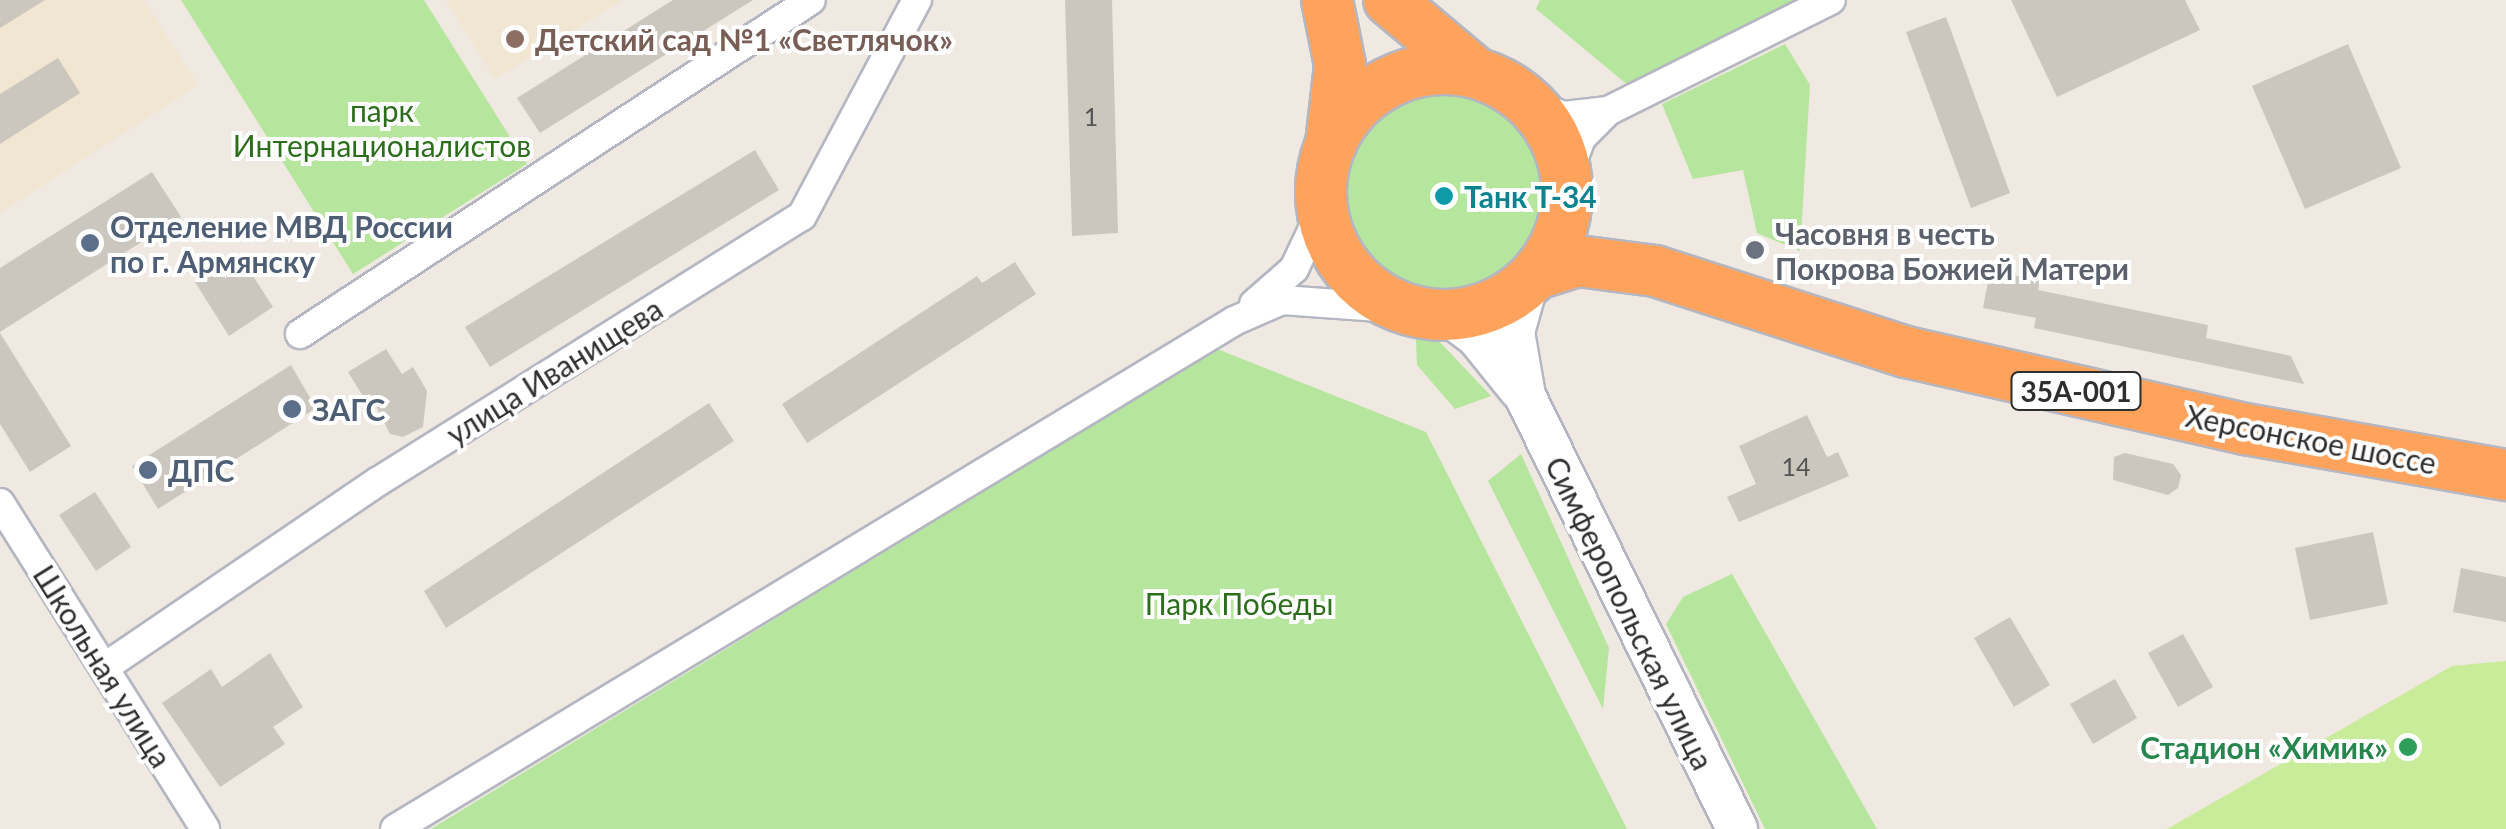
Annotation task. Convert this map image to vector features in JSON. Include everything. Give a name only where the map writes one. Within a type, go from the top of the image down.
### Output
[{"type":"highway","name":"35А-001","points":[[1322,210],[1340,65],[1328,0]]},
{"type":"highway","name":"35А-001","points":[[1389,0],[1476,73],[1532,106],[1555,138],[1567,182]]},
{"type":"highway","name":"35А-001","points":[[1331,144],[1346,117],[1394,79],[1421,71],[1476,73]]},
{"type":"highway","name":"Херсонское шоссе","points":[[1567,182],[1595,230],[1655,271]]},
{"type":"highway","points":[[1532,278],[1560,234],[1567,182]]},
{"type":"highway","points":[[1322,210],[1350,272],[1427,312]]},
{"type":"highway","name":"Херсонское шоссе","points":[[1532,278],[1578,261],[1655,271],[1906,352],[2245,429],[2506,476]]},
{"type":"highway","name":"35А-001","points":[[1427,312],[1504,299],[1532,278]]},
{"type":"main road","name":"Симферопольская улица","points":[[1525,396],[1514,332],[1532,278]]},
{"type":"main road","name":"Симферопольская улица","points":[[1427,312],[1478,338],[1525,396],[1736,829]]},
{"type":"street","points":[[300,334],[811,0]]},
{"type":"street","name":"улица Иванищева","points":[[105,667],[379,480],[802,216],[916,0]]},
{"type":"street","points":[[1532,106],[1564,116],[1608,110],[1831,0]]},
{"type":"street","points":[[1567,182],[1582,138],[1608,110]]},
{"type":"street","points":[[1234,321],[1294,269],[1322,210]]},
{"type":"street","points":[[396,829],[1234,321],[1282,300],[1427,312]]},
{"type":"street","name":"Школьная улица","points":[[0,503],[205,829]]},
{"type":"shaded area","points":[[0,0],[144,0],[198,85],[0,213]]},
{"type":"shaded area","name":"Детский сад №1 «Светлячок»","points":[[446,0],[623,0],[495,79]]},
{"type":"green space","name":"парк Интернационалистов","points":[[181,0],[424,0],[527,164],[353,274]]},
{"type":"green space","points":[[1540,0],[1806,0],[1629,86],[1536,9]]},
{"type":"green space","points":[[1785,44],[1810,85],[1800,251],[1757,233],[1743,170],[1693,179],[1662,104]]},
{"type":"green space","points":[[1446,88],[1486,96],[1520,118],[1542,152],[1550,192],[1542,232],[1520,266],[1486,288],[1446,296],[1406,288],[1372,266],[1350,232],[1342,192],[1350,152],[1372,118],[1406,96]]},
{"type":"green space","points":[[1436,338],[1491,396],[1455,409],[1417,365],[1416,340]]},
{"type":"green space","name":"Парк Победы","points":[[1217,349],[1426,432],[1627,829],[431,829]]},
{"type":"green space","points":[[1521,454],[1609,648],[1603,709],[1488,481]]},
{"type":"green space","points":[[1732,574],[1877,829],[1765,829],[1666,624],[1683,597]]},
{"type":"green space","name":"Стадион «Химик»","points":[[2506,661],[2506,829],[2167,829],[2452,666]]},
{"type":"building","points":[[0,0],[45,0],[0,28]]},
{"type":"building","points":[[673,0],[753,0],[540,133],[517,98]]},
{"type":"building","points":[[1065,0],[1112,0],[1118,233],[1072,236]]},
{"type":"building","points":[[2011,0],[2185,0],[2200,30],[2057,97]]},
{"type":"building","points":[[1946,17],[2010,193],[1971,208],[1906,32]]},
{"type":"building","points":[[2348,44],[2401,168],[2305,209],[2252,86]]},
{"type":"building","points":[[58,58],[80,93],[0,144],[0,94]]},
{"type":"building","points":[[755,150],[779,190],[490,367],[465,327]]},
{"type":"building","name":"Отделение МВД России по г. Армянску","points":[[152,172],[181,217],[0,332],[0,268]]},
{"type":"building","points":[[239,254],[273,307],[229,336],[195,282]]},
{"type":"building","points":[[1015,262],[1036,294],[807,443],[782,404],[977,276],[982,283]]},
{"type":"building","points":[[1990,271],[2040,280],[2038,290],[2208,325],[2206,338],[2291,356],[2304,384],[2034,328],[2036,318],[1983,308]]},
{"type":"building","points":[[0,333],[71,446],[30,472],[0,424]]},
{"type":"building","points":[[386,349],[402,374],[413,367],[427,391],[423,427],[403,437],[390,434],[370,394],[364,398],[348,372]]},
{"type":"building","points":[[291,365],[316,408],[158,509],[132,466]]},
{"type":"building","points":[[709,403],[734,441],[446,628],[424,591]]},
{"type":"building","points":[[1807,415],[1827,457],[1838,452],[1849,476],[1739,522],[1727,497],[1756,484],[1739,446]]},
{"type":"building","points":[[2125,453],[2173,464],[2181,475],[2178,488],[2168,495],[2113,480],[2114,457]]},
{"type":"building","points":[[95,492],[131,547],[96,571],[59,515]]},
{"type":"building","points":[[2373,532],[2388,604],[2310,620],[2295,548]]},
{"type":"building","points":[[2461,568],[2506,577],[2506,622],[2453,612]]},
{"type":"building","points":[[2010,617],[2050,685],[2014,707],[1974,638]]},
{"type":"building","points":[[2183,634],[2213,687],[2178,707],[2148,653]]},
{"type":"building","points":[[270,653],[303,707],[273,727],[285,744],[220,787],[162,703],[211,669],[222,687]]},
{"type":"building","points":[[2115,679],[2137,718],[2093,744],[2070,704]]},
{"type":"place","name":"Детский сад №1 «Светлячок»","points":[[515,39]]},
{"type":"place","name":"Танк Т-34","points":[[1444,196]]},
{"type":"place","name":"Отделение МВД России по г. Армянску","points":[[90,243]]},
{"type":"place","name":"Часовня в честь Покрова Божией Матери","points":[[1755,250]]},
{"type":"place","name":"ЗАГС","points":[[292,409]]},
{"type":"place","name":"ДПС","points":[[148,470]]},
{"type":"place","name":"Стадион «Химик»","points":[[2408,747]]}]
